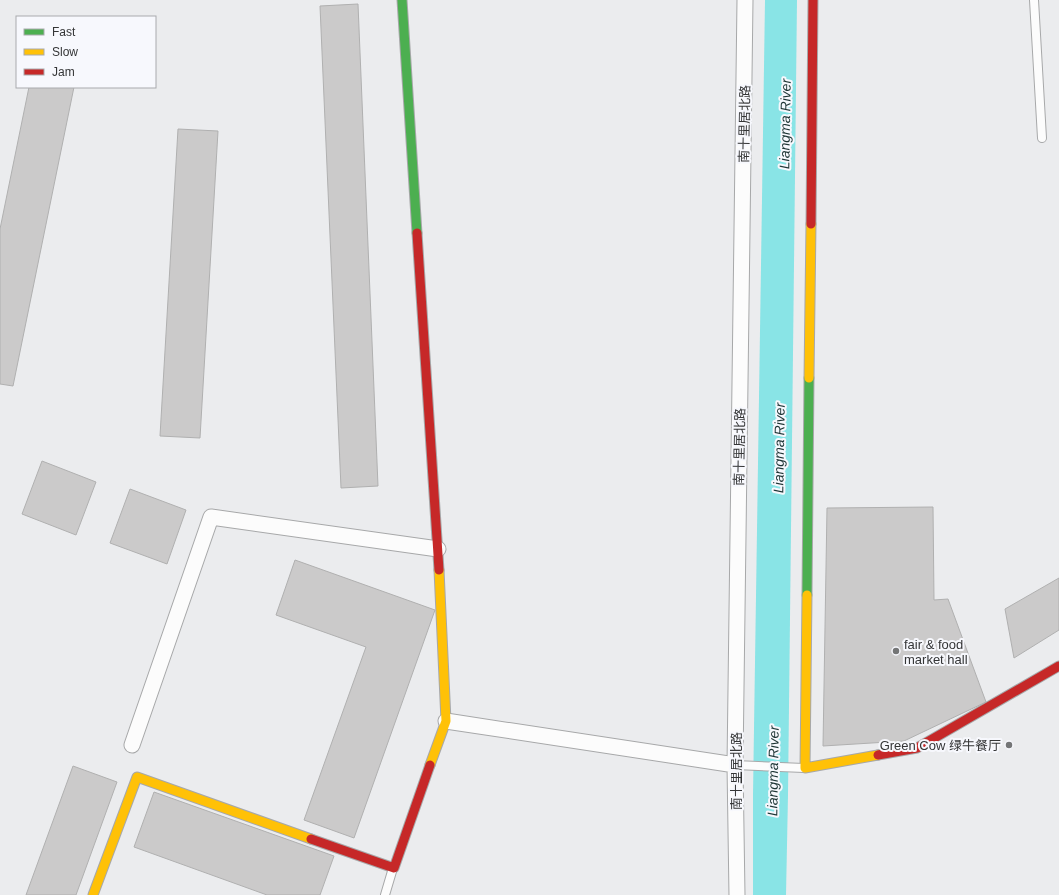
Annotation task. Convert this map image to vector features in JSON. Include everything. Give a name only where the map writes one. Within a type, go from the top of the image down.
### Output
[{"type":"street","points":[[93,895],[137,777],[394,868],[446,721],[438,549],[402,0]]},
{"type":"street","name":"南十里居北路","points":[[737,895],[735,765],[745,0]]},
{"type":"street","points":[[813,0],[805,768],[917,748],[1059,666]]},
{"type":"street","points":[[132,745],[211,517],[438,549]]},
{"type":"street","points":[[446,721],[735,765]]},
{"type":"lane","points":[[1034,0],[1042,138]]},
{"type":"lane","points":[[735,765],[805,768]]},
{"type":"lane","points":[[384,895],[394,868]]},
{"type":"water","name":"Liangma River","points":[[765,0],[797,0],[786,895],[753,895],[753,795]]},
{"type":"building","points":[[358,4],[378,486],[341,488],[320,6]]},
{"type":"building","points":[[29,88],[74,88],[13,386],[0,384],[0,229]]},
{"type":"building","points":[[178,129],[218,131],[200,438],[160,436]]},
{"type":"building","points":[[42,461],[96,482],[76,535],[22,514]]},
{"type":"building","points":[[130,489],[186,510],[167,564],[110,543]]},
{"type":"building","name":"fair & food market hall","points":[[933,507],[934,600],[948,599],[986,702],[904,741],[823,746],[827,508]]},
{"type":"building","points":[[295,560],[435,610],[354,838],[304,820],[366,647],[276,615]]},
{"type":"building","points":[[1059,578],[1059,630],[1014,658],[1005,609]]},
{"type":"building","points":[[73,766],[117,782],[76,895],[26,895]]},
{"type":"building","points":[[154,792],[334,856],[320,895],[267,895],[134,847]]},
{"type":"traffic: fast","points":[[402,0],[417,233]]},
{"type":"traffic: fast","points":[[807,595],[809,378]]},
{"type":"traffic: slow","points":[[809,378],[811,224]]},
{"type":"traffic: slow","points":[[430,765],[446,721],[439,570]]},
{"type":"traffic: slow","points":[[807,595],[805,768],[878,755]]},
{"type":"traffic: slow","points":[[93,895],[137,777],[311,839]]},
{"type":"traffic: jam","points":[[811,224],[813,0]]},
{"type":"traffic: jam","points":[[417,233],[439,570]]},
{"type":"traffic: jam","points":[[878,755],[917,748],[1059,666]]},
{"type":"traffic: jam","points":[[311,839],[394,868],[430,765]]},
{"type":"place","name":"fair & food market hall","points":[[896,651]]},
{"type":"place","name":"Green Cow 绿牛餐厅","points":[[1009,745]]}]
